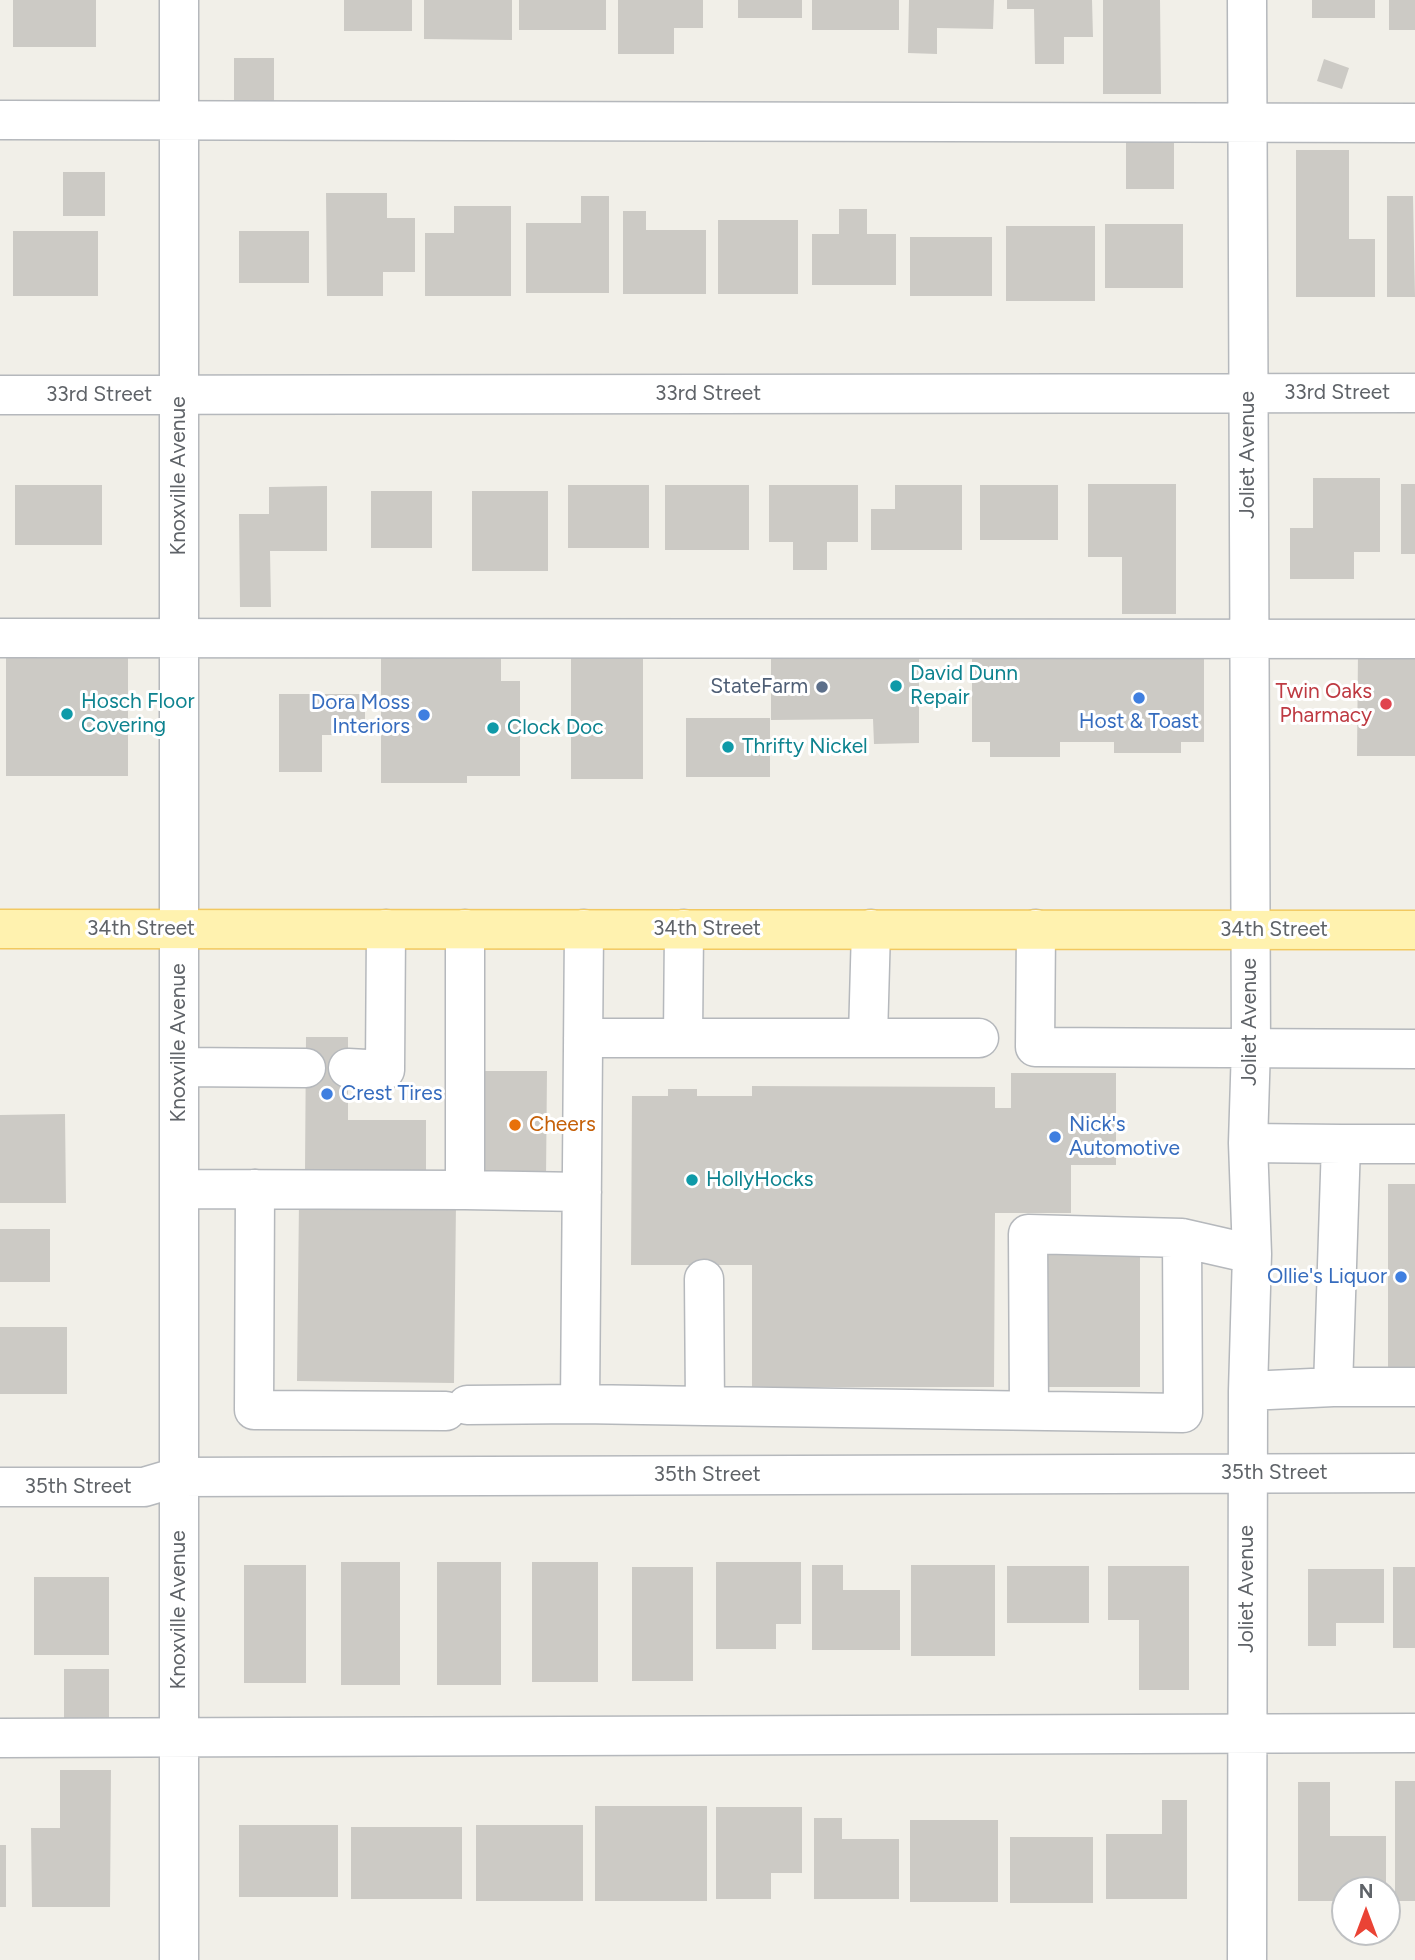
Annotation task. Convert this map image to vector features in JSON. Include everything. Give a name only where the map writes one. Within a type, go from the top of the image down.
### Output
[{"type":"main road","name":"34th Street","points":[[0,929],[1415,930]]},
{"type":"street","name":"Knoxville Avenue","points":[[179,0],[179,1960]]},
{"type":"street","name":"Joliet Avenue","points":[[1247,0],[1251,1047],[1248,1143],[1252,1254],[1247,1473],[1247,1960]]},
{"type":"street","points":[[0,120],[1415,123]]},
{"type":"street","name":"33rd Street","points":[[0,395],[1415,393]]},
{"type":"street","points":[[0,638],[1415,639]]},
{"type":"street","points":[[348,1069],[386,1070],[386,929]]},
{"type":"street","points":[[465,929],[465,1190]]},
{"type":"street","points":[[580,1404],[584,929]]},
{"type":"street","points":[[683,1037],[684,929]]},
{"type":"street","points":[[868,1037],[871,929]]},
{"type":"street","points":[[1036,929],[1035,1047],[1415,1049]]},
{"type":"street","points":[[583,1038],[979,1038]]},
{"type":"street","points":[[179,1067],[306,1069]]},
{"type":"street","points":[[1248,1143],[1415,1144]]},
{"type":"street","points":[[1333,1387],[1341,1144]]},
{"type":"street","points":[[179,1189],[582,1192]]},
{"type":"street","points":[[255,1189],[254,1410],[580,1404],[1183,1412],[1182,1238]]},
{"type":"street","points":[[1028,1410],[1028,1234],[1182,1238],[1252,1254]]},
{"type":"street","points":[[704,1279],[705,1406]]},
{"type":"street","points":[[1248,1391],[1415,1387]]},
{"type":"street","name":"35th Street","points":[[0,1487],[144,1487],[178,1477],[1415,1473]]},
{"type":"street","points":[[0,1738],[1415,1733]]},
{"type":"building","points":[[13,0],[96,0],[96,47],[13,47]]},
{"type":"building","points":[[344,0],[412,0],[412,31],[344,31]]},
{"type":"building","points":[[424,0],[512,0],[512,40],[424,39]]},
{"type":"building","points":[[519,0],[606,0],[606,30],[519,30]]},
{"type":"building","points":[[618,0],[703,0],[703,28],[674,28],[674,54],[618,54]]},
{"type":"building","points":[[738,0],[802,0],[802,18],[738,18]]},
{"type":"building","points":[[812,0],[899,0],[899,30],[812,30]]},
{"type":"building","points":[[909,0],[994,0],[993,29],[937,28],[937,54],[908,53]]},
{"type":"building","points":[[1007,0],[1092,0],[1093,37],[1064,37],[1064,64],[1035,64],[1034,9],[1007,9]]},
{"type":"building","points":[[1103,0],[1160,0],[1161,94],[1103,94]]},
{"type":"building","points":[[1312,0],[1375,0],[1375,18],[1312,18]]},
{"type":"building","points":[[1389,0],[1415,0],[1415,30],[1389,30]]},
{"type":"building","points":[[234,58],[274,58],[274,104],[234,104]]},
{"type":"building","points":[[1324,59],[1349,68],[1342,89],[1317,81]]},
{"type":"building","points":[[1126,137],[1174,137],[1174,189],[1126,189]]},
{"type":"building","points":[[1296,150],[1349,150],[1349,239],[1375,239],[1375,297],[1296,297]]},
{"type":"building","points":[[63,172],[105,172],[105,216],[63,216]]},
{"type":"building","points":[[326,193],[387,193],[387,218],[415,218],[415,272],[383,272],[383,296],[327,296]]},
{"type":"building","points":[[581,196],[609,196],[609,293],[526,293],[526,223],[581,223]]},
{"type":"building","points":[[1387,196],[1413,196],[1415,297],[1387,297]]},
{"type":"building","points":[[454,206],[511,206],[511,296],[425,296],[425,233],[454,233]]},
{"type":"building","points":[[839,209],[867,209],[867,234],[896,234],[896,285],[812,285],[812,234],[839,234]]},
{"type":"building","points":[[623,211],[646,211],[646,230],[706,230],[706,294],[623,294]]},
{"type":"building","points":[[718,220],[798,220],[798,294],[718,294]]},
{"type":"building","points":[[1105,224],[1183,224],[1183,288],[1105,288]]},
{"type":"building","points":[[1006,226],[1095,226],[1095,301],[1006,301]]},
{"type":"building","points":[[13,231],[98,231],[98,296],[13,296]]},
{"type":"building","points":[[239,231],[309,231],[309,283],[239,283]]},
{"type":"building","points":[[910,237],[992,237],[992,296],[910,296]]},
{"type":"building","points":[[1313,478],[1380,478],[1380,552],[1354,552],[1354,579],[1290,579],[1290,528],[1313,528]]},
{"type":"building","points":[[1088,484],[1176,484],[1176,614],[1122,614],[1122,557],[1088,557]]},
{"type":"building","points":[[1401,484],[1415,484],[1415,554],[1401,554]]},
{"type":"building","points":[[15,485],[102,485],[102,545],[15,545]]},
{"type":"building","points":[[568,485],[649,485],[649,548],[568,548]]},
{"type":"building","points":[[665,485],[749,485],[749,550],[665,550]]},
{"type":"building","points":[[769,485],[858,485],[858,542],[827,542],[827,570],[793,570],[793,542],[769,542]]},
{"type":"building","points":[[895,485],[962,485],[962,550],[871,550],[871,509],[895,509]]},
{"type":"building","points":[[980,485],[1058,485],[1058,540],[980,540]]},
{"type":"building","points":[[327,486],[327,551],[270,551],[271,607],[240,607],[239,514],[269,514],[269,487]]},
{"type":"building","points":[[371,491],[432,491],[432,548],[371,548]]},
{"type":"building","points":[[472,491],[548,491],[548,571],[472,571]]},
{"type":"building","name":"Hosch Floor Covering","points":[[6,651],[128,651],[128,776],[6,776]]},
{"type":"building","name":"Twin Oaks Pharmacy","points":[[1358,652],[1415,653],[1415,756],[1357,756]]},
{"type":"building","points":[[571,653],[643,653],[643,779],[571,779]]},
{"type":"building","name":"Dora Moss Interiors","points":[[381,654],[501,655],[501,681],[520,681],[520,776],[467,776],[467,783],[381,783]]},
{"type":"building","name":"StateFarm","points":[[771,654],[919,654],[919,743],[874,744],[873,719],[771,720]]},
{"type":"building","points":[[972,654],[1204,654],[1204,742],[1181,742],[1181,753],[1114,753],[1114,742],[1060,742],[1060,757],[990,757],[990,742],[972,742]]},
{"type":"building","points":[[279,694],[365,694],[365,735],[322,735],[322,772],[279,772]]},
{"type":"building","name":"Thrifty Nickel","points":[[686,718],[770,718],[770,777],[686,777]]},
{"type":"building","name":"Crest Tires","points":[[306,1037],[348,1037],[348,1120],[426,1120],[426,1170],[305,1170]]},
{"type":"building","name":"Cheers","points":[[484,1071],[547,1071],[546,1179],[484,1179]]},
{"type":"building","points":[[1011,1073],[1116,1073],[1116,1165],[1071,1165],[1071,1213],[995,1213],[994,1387],[752,1387],[752,1265],[631,1265],[632,1096],[668,1096],[668,1089],[697,1089],[697,1096],[752,1096],[752,1086],[995,1087],[995,1108],[1011,1108]]},
{"type":"building","points":[[65,1114],[66,1203],[0,1203],[0,1115]]},
{"type":"building","name":"Ollie's Liquor","points":[[1388,1184],[1415,1184],[1415,1369],[1388,1369]]},
{"type":"building","points":[[299,1201],[456,1203],[454,1383],[297,1381]]},
{"type":"building","points":[[0,1229],[50,1229],[50,1282],[0,1282]]},
{"type":"building","points":[[1046,1242],[1140,1242],[1140,1387],[1046,1387]]},
{"type":"building","points":[[0,1327],[67,1327],[67,1394],[0,1394]]},
{"type":"building","points":[[341,1562],[400,1562],[400,1685],[341,1685]]},
{"type":"building","points":[[437,1562],[501,1562],[501,1685],[437,1685]]},
{"type":"building","points":[[532,1562],[598,1562],[598,1682],[532,1682]]},
{"type":"building","points":[[716,1562],[801,1562],[801,1624],[776,1624],[776,1649],[716,1649]]},
{"type":"building","points":[[244,1565],[306,1565],[306,1683],[244,1683]]},
{"type":"building","points":[[812,1565],[843,1565],[843,1590],[900,1590],[900,1650],[812,1650]]},
{"type":"building","points":[[911,1565],[995,1565],[995,1656],[911,1656]]},
{"type":"building","points":[[1007,1566],[1089,1566],[1089,1623],[1007,1623]]},
{"type":"building","points":[[1108,1566],[1189,1566],[1189,1690],[1139,1690],[1139,1620],[1108,1620]]},
{"type":"building","points":[[632,1567],[693,1567],[693,1681],[632,1681]]},
{"type":"building","points":[[1393,1567],[1415,1567],[1415,1648],[1393,1648]]},
{"type":"building","points":[[1308,1569],[1384,1569],[1384,1623],[1336,1623],[1336,1646],[1308,1646]]},
{"type":"building","points":[[34,1577],[109,1577],[109,1655],[34,1655]]},
{"type":"building","points":[[64,1669],[109,1669],[109,1725],[64,1725]]},
{"type":"building","points":[[60,1770],[111,1770],[110,1907],[32,1907],[31,1828],[60,1828]]},
{"type":"building","points":[[1395,1781],[1415,1781],[1415,1901],[1401,1901],[1401,1876],[1395,1876]]},
{"type":"building","points":[[1298,1782],[1330,1782],[1330,1836],[1386,1836],[1386,1876],[1331,1876],[1331,1901],[1298,1901]]},
{"type":"building","points":[[1162,1800],[1187,1800],[1187,1899],[1106,1899],[1106,1834],[1162,1834]]},
{"type":"building","points":[[595,1806],[707,1806],[707,1901],[595,1901]]},
{"type":"building","points":[[716,1807],[802,1807],[802,1873],[771,1873],[771,1899],[716,1899]]},
{"type":"building","points":[[814,1818],[842,1818],[842,1839],[899,1839],[899,1899],[814,1899]]},
{"type":"building","points":[[910,1820],[998,1820],[998,1902],[910,1902]]},
{"type":"building","points":[[239,1825],[338,1825],[338,1897],[239,1897]]},
{"type":"building","points":[[476,1825],[583,1825],[583,1901],[476,1901]]},
{"type":"building","points":[[351,1827],[462,1827],[462,1899],[351,1899]]},
{"type":"building","points":[[1010,1837],[1093,1837],[1093,1903],[1010,1903]]},
{"type":"building","points":[[0,1845],[6,1845],[6,1907],[0,1907]]},
{"type":"place","name":"David Dunn Repair","points":[[896,686]]},
{"type":"place","name":"StateFarm","points":[[822,687]]},
{"type":"place","name":"Host & Toast","points":[[1139,698]]},
{"type":"place","name":"Twin Oaks Pharmacy","points":[[1386,704]]},
{"type":"place","name":"Hosch Floor Covering","points":[[67,714]]},
{"type":"place","name":"Dora Moss Interiors","points":[[424,715]]},
{"type":"place","name":"Clock Doc","points":[[493,728]]},
{"type":"place","name":"Thrifty Nickel","points":[[728,747]]},
{"type":"place","name":"Crest Tires","points":[[327,1094]]},
{"type":"place","name":"Cheers","points":[[515,1125]]},
{"type":"place","name":"Nick's Automotive","points":[[1055,1137]]},
{"type":"place","name":"HollyHocks","points":[[692,1180]]},
{"type":"place","name":"Ollie's Liquor","points":[[1401,1277]]}]
